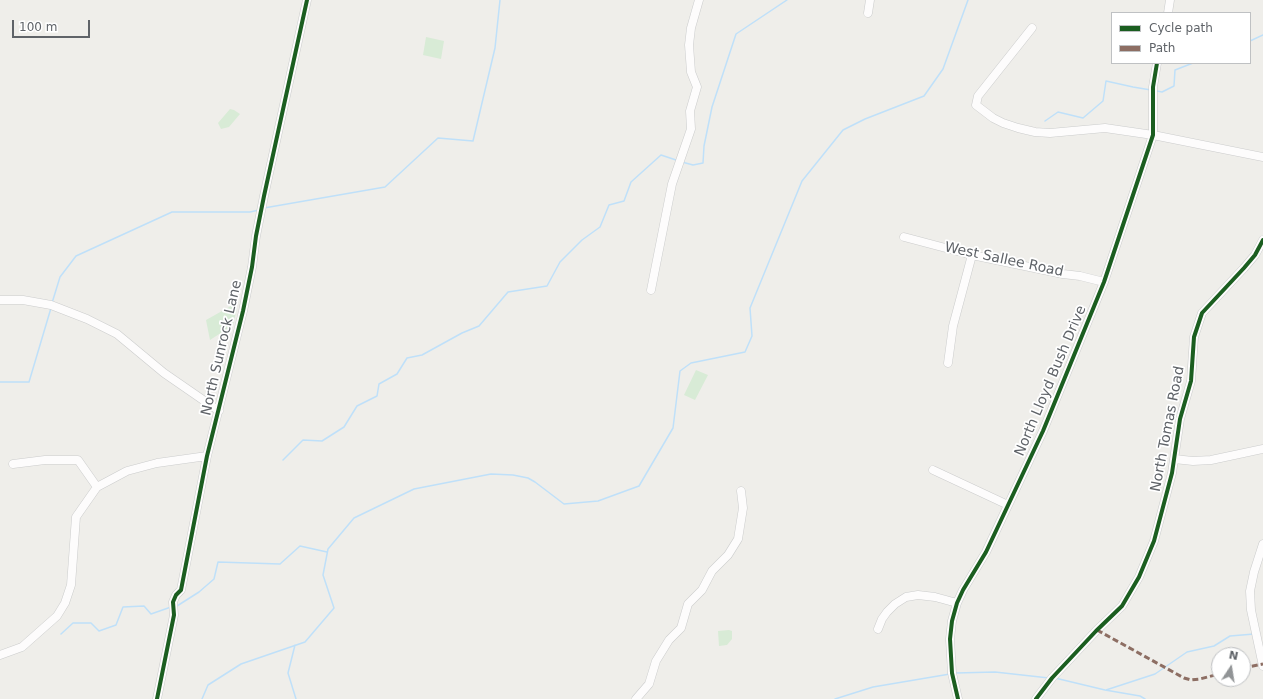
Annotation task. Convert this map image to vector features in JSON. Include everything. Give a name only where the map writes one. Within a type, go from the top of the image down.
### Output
[{"type":"street","name":"North Sunrock Lane","points":[[157,699],[174,615],[173,602],[176,595],[181,590],[207,456],[247,289],[264,196],[307,0]]},
{"type":"street","points":[[651,290],[672,184],[691,129],[690,111],[697,87],[691,72],[689,45],[691,28],[699,0]]},
{"type":"street","points":[[868,13],[870,0]]},
{"type":"street","points":[[1168,12],[1170,0]]},
{"type":"street","points":[[1032,28],[978,96],[976,105],[993,118],[1003,123],[1035,132],[1050,133],[1105,128],[1153,135],[1263,157]]},
{"type":"street","name":"North Lloyd Bush Drive","points":[[958,699],[952,673],[950,639],[956,603],[986,552],[1043,431],[1104,282],[1153,135],[1153,87],[1156,64]]},
{"type":"street","name":"West Sallee Road","points":[[904,237],[972,255],[1104,282]]},
{"type":"street","name":"North Tomas Road","points":[[1036,699],[1052,678],[1096,631],[1122,606],[1140,577],[1154,541],[1172,473],[1180,419],[1191,381],[1194,337],[1202,312],[1244,268],[1255,255],[1263,240]]},
{"type":"street","points":[[948,363],[952,326],[972,255]]},
{"type":"street","points":[[0,300],[23,300],[50,305],[87,319],[117,334],[164,373],[219,411]]},
{"type":"street","points":[[1174,460],[1211,460],[1263,449]]},
{"type":"street","points":[[0,655],[22,647],[57,616],[65,603],[71,584],[76,517],[97,486],[127,471],[157,463],[207,456]]},
{"type":"street","points":[[13,464],[45,460],[78,460],[97,486]]},
{"type":"street","points":[[933,470],[1008,506]]},
{"type":"street","points":[[636,699],[649,684],[656,661],[669,640],[681,628],[688,604],[702,590],[712,570],[728,555],[738,539],[743,508],[741,491]]},
{"type":"street","points":[[1263,544],[1254,572],[1250,591],[1251,610],[1263,666]]},
{"type":"street","points":[[878,630],[882,619],[887,612],[895,604],[906,598],[918,595],[935,596],[956,603]]},
{"type":"green space","points":[[426,37],[444,41],[441,59],[423,55]]},
{"type":"green space","points":[[230,109],[240,114],[229,127],[221,129],[218,123]]},
{"type":"green space","points":[[231,306],[237,308],[233,325],[210,340],[206,320]]},
{"type":"green space","points":[[696,370],[708,375],[695,400],[684,395]]},
{"type":"green space","points":[[718,631],[732,631],[732,639],[727,645],[719,646]]},
{"type":"waterway","points":[[264,208],[385,187],[438,138],[473,141],[495,48],[500,0]]},
{"type":"waterway","points":[[682,162],[693,165],[703,163],[704,146],[712,107],[736,34],[787,0]]},
{"type":"waterway","points":[[202,699],[208,685],[241,664],[305,642],[334,608],[323,575],[328,549],[354,518],[414,489],[491,474],[513,475],[528,478],[564,504],[598,501],[639,486],[673,428],[680,371],[691,363],[745,352],[752,336],[750,308],[802,181],[843,130],[865,119],[924,96],[943,69],[968,0]]},
{"type":"waterway","points":[[1251,41],[1263,35]]},
{"type":"waterway","points":[[1157,91],[1162,92],[1174,86],[1175,70],[1190,64]]},
{"type":"waterway","points":[[1045,121],[1058,112],[1083,118],[1103,101],[1106,81],[1151,90]]},
{"type":"waterway","points":[[283,460],[303,440],[322,441],[344,427],[357,406],[377,396],[379,384],[397,374],[407,358],[422,355],[462,333],[479,326],[508,292],[547,286],[560,262],[582,240],[600,227],[609,205],[624,201],[631,182],[661,155],[676,160]]},
{"type":"waterway","points":[[52,303],[60,277],[76,256],[172,212],[250,212],[259,210]]},
{"type":"waterway","points":[[0,382],[29,382],[51,308]]},
{"type":"waterway","points":[[177,606],[199,592],[214,579],[218,562],[280,564],[300,546],[327,552]]},
{"type":"waterway","points":[[61,634],[73,623],[91,623],[99,631],[116,625],[123,607],[144,606],[151,614],[171,607]]},
{"type":"waterway","points":[[1106,690],[1155,674],[1187,652],[1214,646],[1230,636],[1254,634]]},
{"type":"waterway","points":[[295,645],[288,673],[296,699]]},
{"type":"waterway","points":[[956,673],[995,672],[1049,678]]},
{"type":"waterway","points":[[835,699],[873,687],[950,674]]},
{"type":"waterway","points":[[1055,678],[1105,690],[1140,696],[1145,699]]},
{"type":"marked path","points":[[1097,630],[1184,678],[1191,680],[1211,676]]},
{"type":"marked path","points":[[1251,666],[1263,664]]},
{"type":"cycle path","points":[[157,699],[174,615],[173,602],[176,595],[181,590],[207,456],[243,311],[264,196],[307,0]]},
{"type":"cycle path","points":[[958,699],[952,673],[950,639],[952,621],[957,603],[963,590],[986,552],[1043,431],[1104,282],[1153,135],[1153,87],[1157,64]]},
{"type":"cycle path","points":[[1036,699],[1052,678],[1096,631],[1122,606],[1139,577],[1154,541],[1172,473],[1180,419],[1191,381],[1194,337],[1202,313],[1255,255],[1263,240]]}]
